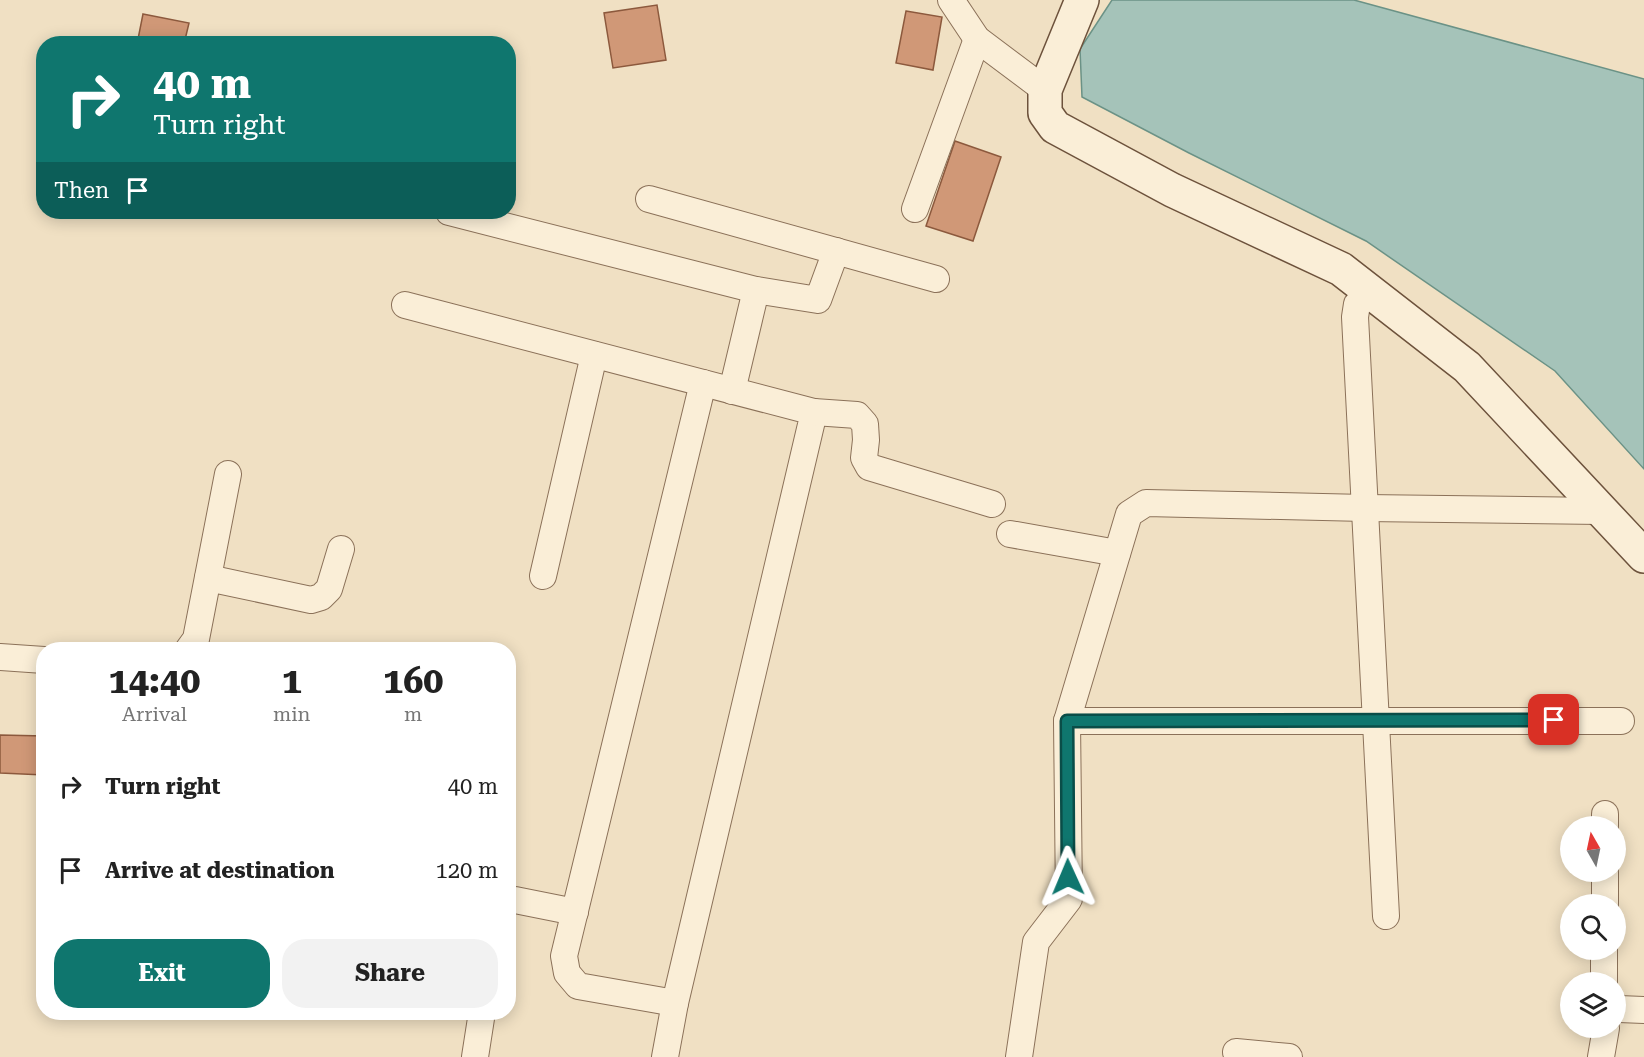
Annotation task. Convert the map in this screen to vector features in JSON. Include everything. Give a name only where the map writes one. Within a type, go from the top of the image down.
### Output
[{"type":"street","points":[[951,0],[977,39],[1045,90]]},
{"type":"street","points":[[1082,0],[1045,90],[1045,113],[1055,127],[1173,190],[1341,269],[1467,367],[1644,556]]},
{"type":"street","points":[[915,209],[977,39]]},
{"type":"street","points":[[649,199],[936,279]]},
{"type":"street","points":[[477,219],[756,290],[818,300],[836,251]]},
{"type":"street","points":[[732,391],[756,290]]},
{"type":"street","points":[[1371,292],[1357,304],[1355,317],[1386,916]]},
{"type":"street","points":[[405,306],[814,412],[857,415],[865,424],[864,458],[869,467],[992,504]]},
{"type":"street","points":[[543,576],[594,355]]},
{"type":"street","points":[[675,1003],[578,986],[567,973],[564,956],[703,383]]},
{"type":"street","points":[[665,1057],[675,1003],[814,412]]},
{"type":"street","points":[[194,642],[228,474]]},
{"type":"street","points":[[1019,1057],[1036,942],[1069,900],[1067,721],[1129,514],[1146,502],[1601,511]]},
{"type":"street","points":[[1010,534],[1117,553]]},
{"type":"street","points":[[208,578],[311,600],[321,597],[330,589],[341,549]]},
{"type":"street","points":[[0,657],[36,659]]},
{"type":"street","points":[[1067,721],[1621,721]]},
{"type":"street","points":[[516,900],[575,912]]},
{"type":"street","points":[[1626,1009],[1644,1010]]},
{"type":"street","points":[[475,1057],[481,1020]]},
{"type":"street","points":[[1601,1057],[1604,1038]]},
{"type":"street","points":[[1236,1052],[1288,1057]]},
{"type":"water","points":[[1112,0],[1354,0],[1644,79],[1644,469],[1555,371],[1366,241],[1082,97],[1080,49]]},
{"type":"building","points":[[657,5],[666,60],[613,68],[604,13]]},
{"type":"building","points":[[906,11],[942,17],[933,70],[896,63]]},
{"type":"building","points":[[143,14],[189,23],[186,36],[139,36]]},
{"type":"building","points":[[955,141],[1001,157],[973,241],[926,226]]},
{"type":"building","points":[[0,735],[36,736],[36,775],[0,773]]},
{"type":"route","points":[[1068,877],[1067,721],[1554,720]]}]
